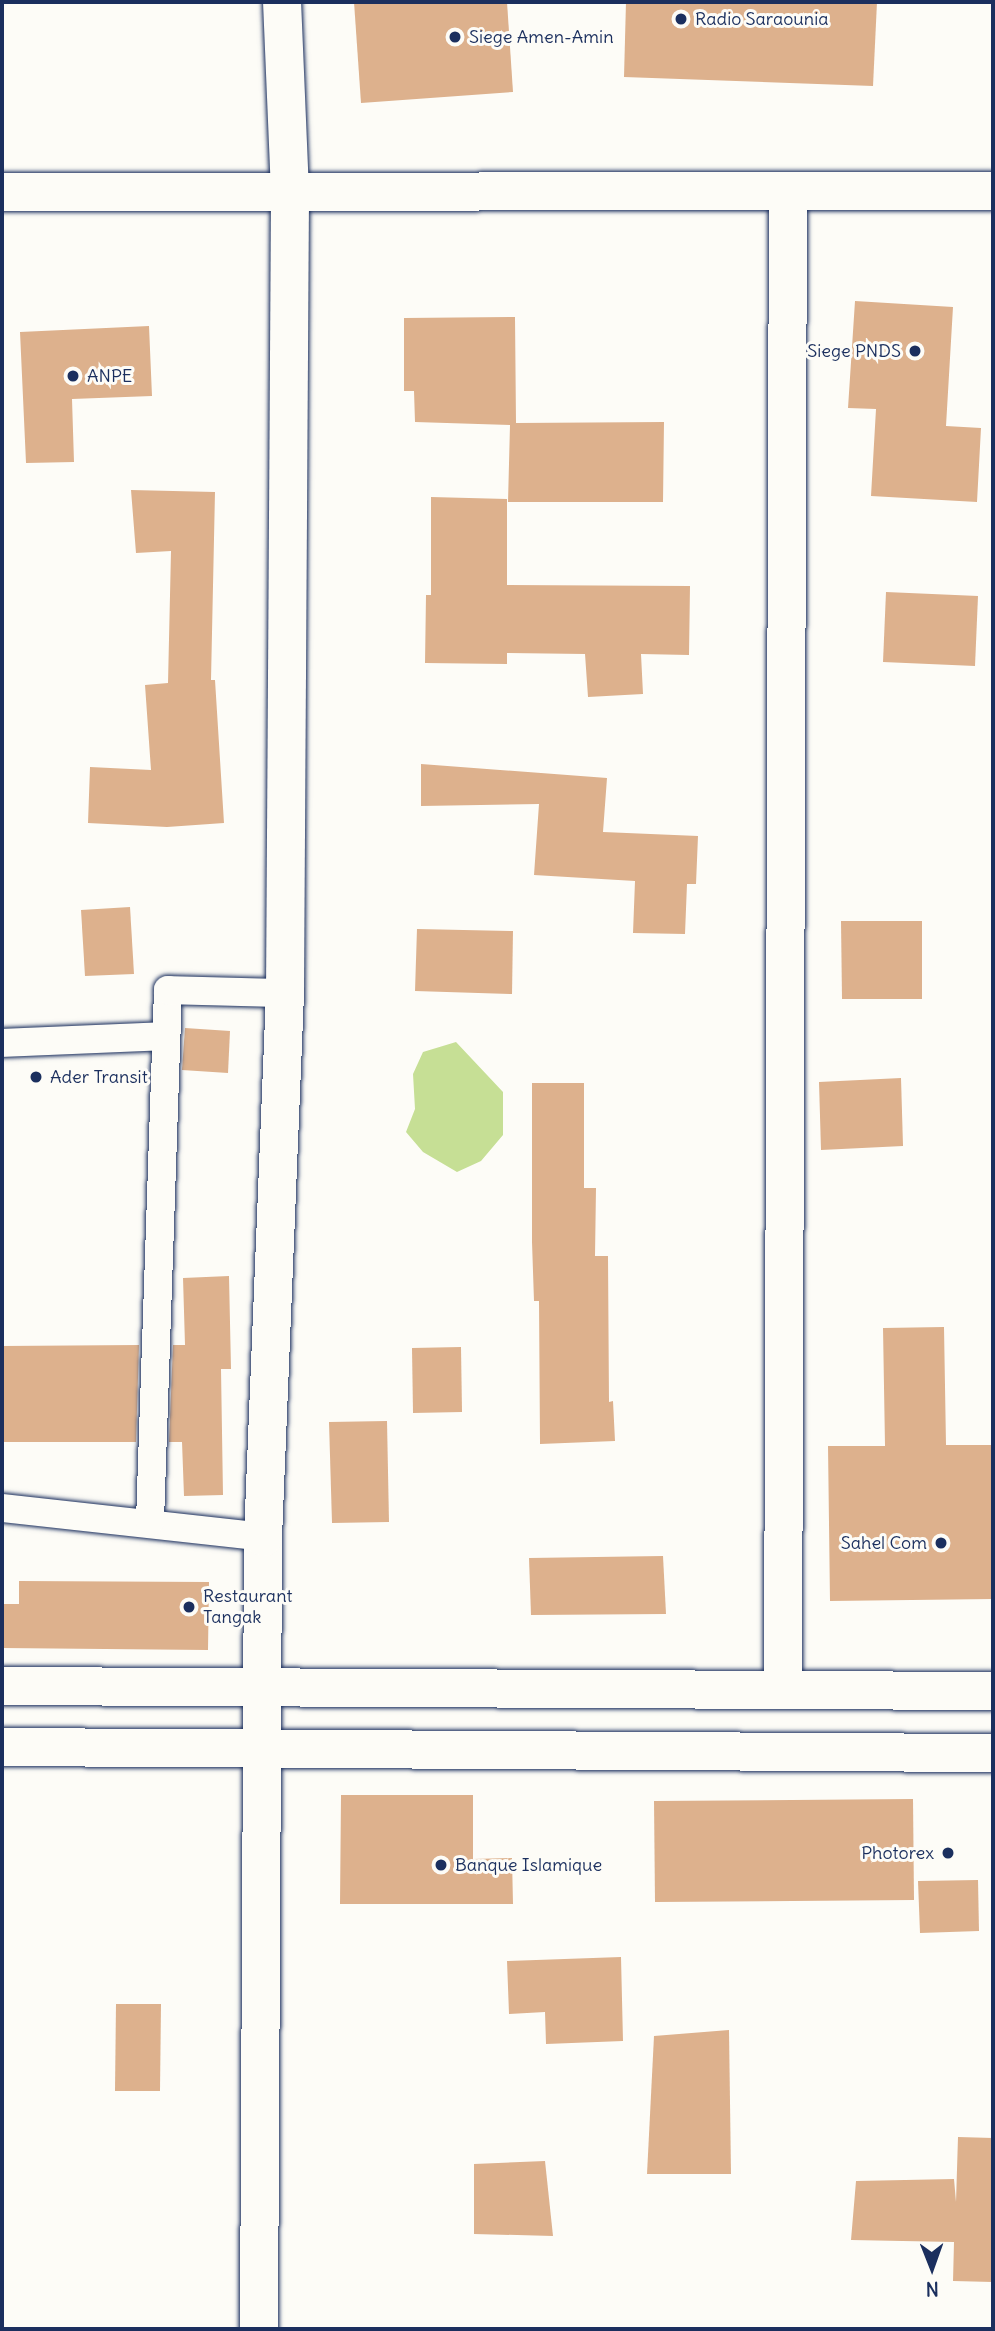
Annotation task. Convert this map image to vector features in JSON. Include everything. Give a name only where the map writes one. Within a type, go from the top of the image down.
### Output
[{"type":"street","points":[[259,2329],[262,1537],[285,993],[290,192],[282,2]]},
{"type":"street","points":[[2,192],[993,191]]},
{"type":"street","points":[[783,1689],[788,192]]},
{"type":"street","points":[[2,1686],[262,1685],[993,1691]]},
{"type":"street","points":[[2,1747],[993,1753]]},
{"type":"lane","points":[[150,1521],[168,990],[285,993]]},
{"type":"lane","points":[[2,1043],[166,1037]]},
{"type":"lane","points":[[2,1508],[150,1521],[262,1537]]},
{"type":"green space","points":[[456,1042],[503,1092],[503,1135],[481,1161],[457,1172],[423,1152],[406,1132],[415,1109],[413,1074],[423,1052]]},
{"type":"building","points":[[354,2],[507,2],[513,92],[361,103]]},
{"type":"building","points":[[626,2],[877,2],[873,86],[624,77]]},
{"type":"building","points":[[855,301],[953,307],[946,426],[981,428],[977,502],[871,496],[876,409],[848,408]]},
{"type":"building","points":[[515,317],[516,423],[664,422],[663,502],[508,502],[510,425],[415,422],[414,391],[404,391],[404,318]]},
{"type":"building","points":[[149,326],[152,396],[72,399],[74,462],[26,463],[20,332]]},
{"type":"building","points":[[131,490],[215,492],[211,680],[215,680],[224,823],[167,827],[88,823],[90,767],[151,770],[145,685],[168,683],[171,551],[136,553]]},
{"type":"building","points":[[431,497],[507,499],[507,585],[690,586],[689,655],[641,654],[643,694],[588,697],[585,654],[507,653],[507,664],[425,663],[426,595],[431,595]]},
{"type":"building","points":[[886,592],[978,596],[975,666],[883,662]]},
{"type":"building","points":[[421,764],[607,778],[603,832],[698,836],[696,884],[687,884],[685,934],[633,933],[635,881],[534,875],[539,804],[421,806]]},
{"type":"building","points":[[130,907],[134,974],[85,976],[81,910]]},
{"type":"building","points":[[841,921],[922,921],[922,999],[842,999]]},
{"type":"building","points":[[417,929],[513,931],[512,994],[415,991]]},
{"type":"building","points":[[185,1028],[230,1031],[228,1073],[182,1070]]},
{"type":"building","points":[[901,1078],[903,1146],[821,1150],[819,1082]]},
{"type":"building","points":[[532,1083],[584,1083],[584,1188],[596,1188],[595,1256],[608,1256],[609,1402],[613,1401],[615,1441],[540,1444],[539,1301],[534,1301],[532,1242]]},
{"type":"building","points":[[229,1276],[231,1369],[221,1369],[223,1495],[184,1496],[182,1442],[169,1442],[173,1345],[185,1345],[183,1278]]},
{"type":"building","points":[[944,1327],[946,1445],[993,1445],[993,1599],[830,1601],[828,1446],[885,1446],[883,1328]]},
{"type":"building","points":[[139,1345],[136,1442],[2,1442],[2,1346]]},
{"type":"building","points":[[461,1347],[462,1412],[413,1413],[412,1348]]},
{"type":"building","points":[[387,1421],[389,1522],[332,1523],[329,1422]]},
{"type":"building","points":[[663,1556],[666,1614],[531,1615],[529,1558]]},
{"type":"building","points":[[19,1581],[209,1582],[208,1650],[2,1648],[2,1604],[19,1604]]},
{"type":"building","points":[[341,1795],[473,1795],[473,1859],[512,1858],[513,1904],[340,1904]]},
{"type":"building","points":[[913,1799],[914,1900],[655,1902],[654,1801]]},
{"type":"building","points":[[978,1880],[979,1931],[920,1933],[918,1881]]},
{"type":"building","points":[[621,1957],[623,2041],[546,2044],[545,2012],[509,2014],[507,1961]]},
{"type":"building","points":[[116,2004],[161,2004],[160,2091],[115,2091]]},
{"type":"building","points":[[729,2030],[731,2174],[647,2174],[654,2036]]},
{"type":"building","points":[[958,2137],[993,2138],[993,2282],[953,2281],[954,2242],[851,2240],[856,2181],[954,2179],[956,2202]]},
{"type":"building","points":[[545,2161],[553,2236],[474,2234],[474,2164]]},
{"type":"place","name":"Radio Saraounia","points":[[681,19]]},
{"type":"place","name":"Siege Amen-Amin","points":[[455,37]]},
{"type":"place","name":"Siege PNDS","points":[[915,351]]},
{"type":"place","name":"ANPE","points":[[73,376]]},
{"type":"place","name":"Ader Transit","points":[[36,1077]]},
{"type":"place","name":"Sahel Com","points":[[941,1543]]},
{"type":"place","name":"Restaurant Tangak","points":[[189,1607]]},
{"type":"place","name":"Photorex","points":[[948,1853]]},
{"type":"place","name":"Banque Islamique","points":[[441,1865]]}]
